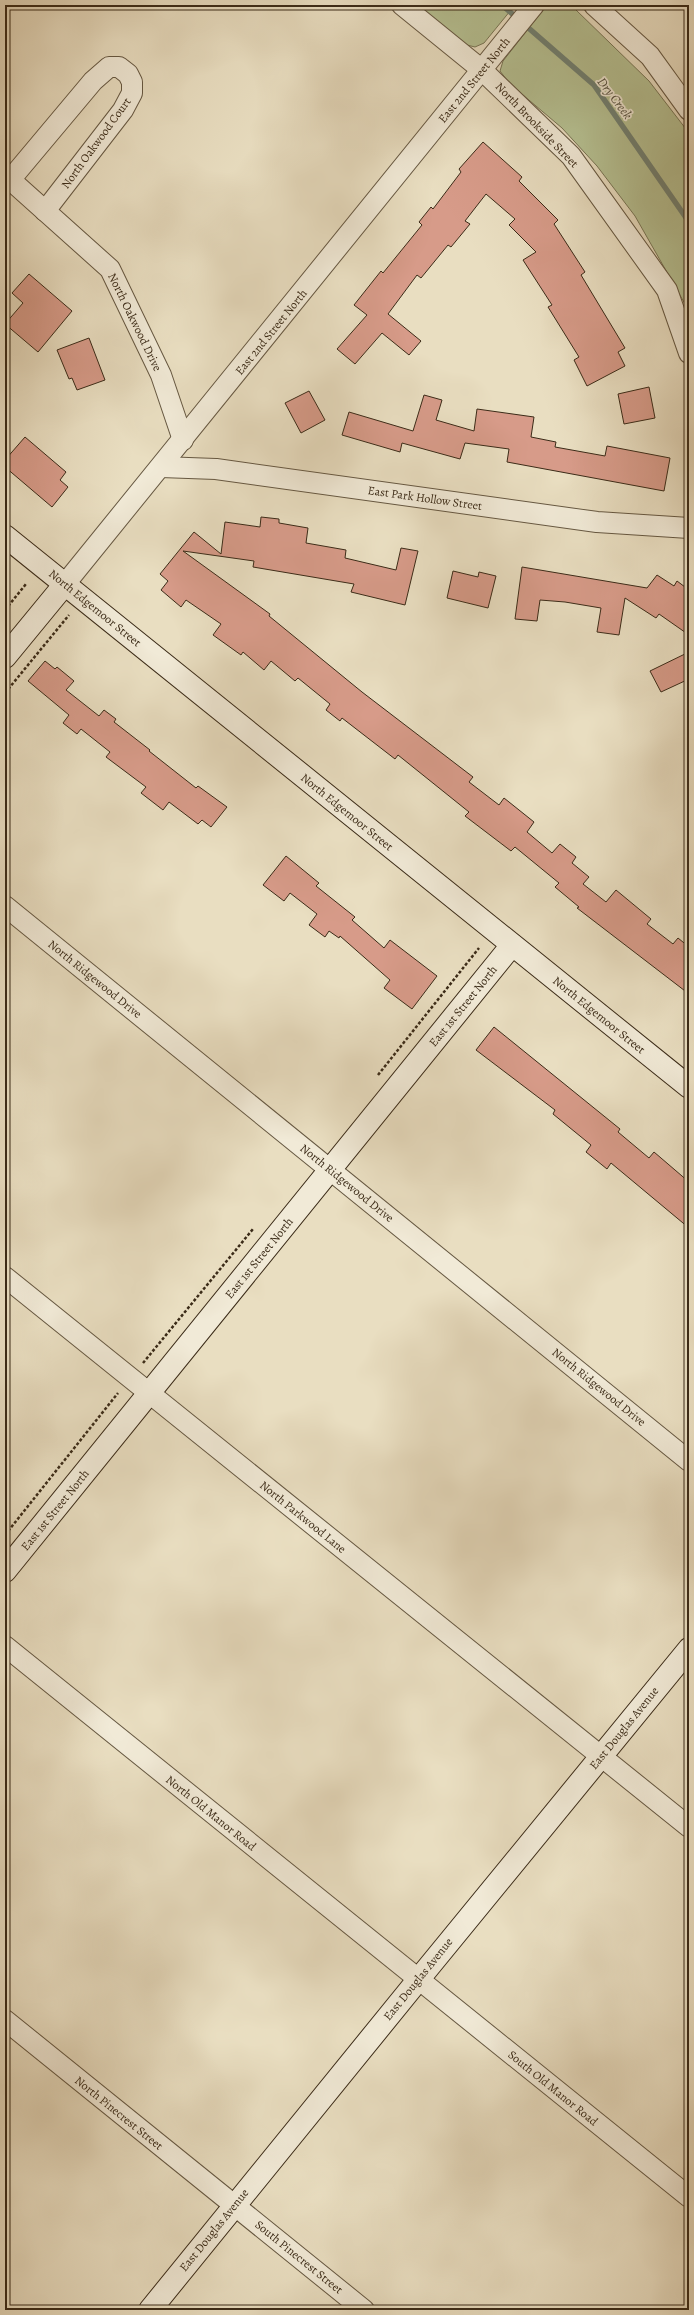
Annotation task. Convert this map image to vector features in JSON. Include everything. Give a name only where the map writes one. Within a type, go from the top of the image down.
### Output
[{"type":"street","name":"North Brookside Street","points":[[402,5],[482,70],[575,163],[667,290],[689,353]]},
{"type":"street","name":"East 2nd Street North","points":[[5,657],[183,440],[534,5]]},
{"type":"street","points":[[594,5],[650,56],[689,110]]},
{"type":"street","name":"North Oakwood Court","points":[[8,177],[93,81],[109,67],[119,67],[128,74],[132,82],[132,93],[123,110],[45,211]]},
{"type":"street","name":"North Oakwood Drive","points":[[8,177],[110,270],[161,375],[183,440]]},
{"type":"street","name":"East Park Hollow Street","points":[[161,467],[216,469],[597,522],[689,528]]},
{"type":"street","name":"North Edgemoor Street","points":[[5,536],[689,1087]]},
{"type":"street","name":"North Ridgewood Drive","points":[[5,906],[689,1460]]},
{"type":"street","name":"East 1st Street North","points":[[5,1571],[512,945]]},
{"type":"street","name":"North Parkwood Lane","points":[[5,1277],[689,1827]]},
{"type":"street","name":"North Old Manor Road","points":[[5,1646],[418,1980]]},
{"type":"street","name":"East Douglas Avenue","points":[[150,2310],[234,2205],[689,1649]]},
{"type":"street","name":"South Old Manor Road","points":[[418,1980],[689,2197]]},
{"type":"street","name":"North Pinecrest Street","points":[[5,2020],[234,2205]]},
{"type":"street","name":"South Pinecrest Street","points":[[234,2205],[364,2310]]},
{"type":"path","points":[[5,610],[26,584]]},
{"type":"path","points":[[5,693],[69,615]]},
{"type":"path","points":[[377,1077],[479,948]]},
{"type":"path","points":[[5,1535],[130,1378],[254,1227]]},
{"type":"green space","points":[[416,5],[515,5],[484,43],[475,47],[467,45]]},
{"type":"green space","points":[[547,5],[569,5],[575,9],[649,81],[689,133],[689,311],[635,216],[597,166],[562,128],[510,84],[500,71],[503,61]]},
{"type":"building","points":[[483,142],[522,177],[519,181],[558,220],[554,224],[585,272],[581,275],[625,348],[618,352],[625,366],[587,386],[574,360],[579,357],[548,307],[552,305],[523,260],[536,252],[509,225],[515,219],[486,194],[465,221],[470,224],[451,247],[448,245],[421,278],[417,275],[388,314],[421,341],[409,355],[382,333],[355,364],[337,349],[367,315],[354,305],[381,271],[383,273],[422,225],[419,222],[431,207],[433,209],[461,172],[459,169]]},
{"type":"building","points":[[29,274],[72,311],[38,352],[5,324],[23,303],[12,293]]},
{"type":"building","points":[[89,338],[105,380],[77,390],[72,378],[69,379],[57,350]]},
{"type":"building","points":[[649,387],[655,418],[624,424],[618,394]]},
{"type":"building","points":[[309,391],[325,420],[301,433],[285,403]]},
{"type":"building","points":[[424,395],[442,400],[436,420],[474,431],[477,409],[534,417],[531,437],[556,442],[555,447],[605,456],[607,446],[670,458],[664,491],[507,462],[509,449],[465,443],[460,459],[402,443],[400,452],[342,435],[349,412],[413,431]]},
{"type":"building","points":[[25,437],[66,472],[60,480],[68,487],[52,507],[5,467],[5,460]]},
{"type":"building","points":[[261,517],[279,519],[279,523],[308,528],[306,543],[346,550],[345,558],[396,570],[401,548],[418,551],[405,605],[351,592],[354,584],[253,567],[254,561],[183,551],[270,614],[269,616],[362,692],[473,777],[469,782],[499,805],[504,798],[534,822],[527,832],[552,853],[560,844],[576,857],[572,863],[589,877],[583,884],[606,902],[616,890],[651,919],[647,924],[673,944],[678,938],[689,947],[689,994],[577,908],[579,907],[555,887],[559,883],[515,847],[511,851],[465,816],[469,812],[398,755],[395,759],[342,718],[340,721],[326,710],[330,704],[298,678],[295,681],[271,661],[264,670],[243,652],[241,655],[213,635],[221,624],[186,600],[181,607],[161,590],[168,581],[160,574],[194,532],[221,554],[225,522],[260,527]]},
{"type":"building","points":[[522,567],[647,588],[657,575],[674,586],[677,581],[689,590],[689,635],[659,614],[656,618],[625,598],[619,635],[597,632],[601,608],[565,602],[540,600],[537,621],[515,619]]},
{"type":"building","points":[[453,571],[478,577],[479,572],[496,576],[488,608],[447,598]]},
{"type":"building","points":[[689,652],[689,679],[661,692],[650,671]]},
{"type":"building","points":[[45,661],[55,669],[57,667],[74,681],[66,690],[99,716],[104,710],[116,719],[114,722],[150,750],[149,751],[196,788],[198,786],[227,807],[211,827],[202,820],[198,824],[169,802],[163,810],[141,793],[146,787],[106,757],[110,752],[81,729],[77,734],[63,723],[69,715],[28,681]]},
{"type":"building","points":[[286,856],[319,883],[316,886],[355,917],[352,920],[384,948],[390,940],[437,976],[412,1009],[384,988],[390,980],[340,936],[339,938],[329,931],[325,937],[309,925],[317,914],[290,893],[284,901],[263,885]]},
{"type":"building","points":[[494,1027],[620,1129],[618,1132],[649,1158],[654,1152],[689,1182],[689,1228],[611,1163],[607,1169],[586,1152],[591,1145],[553,1114],[555,1110],[476,1050]]},
{"type":"waterway","name":"Dry Creek","points":[[502,5],[594,85],[689,222]]}]
